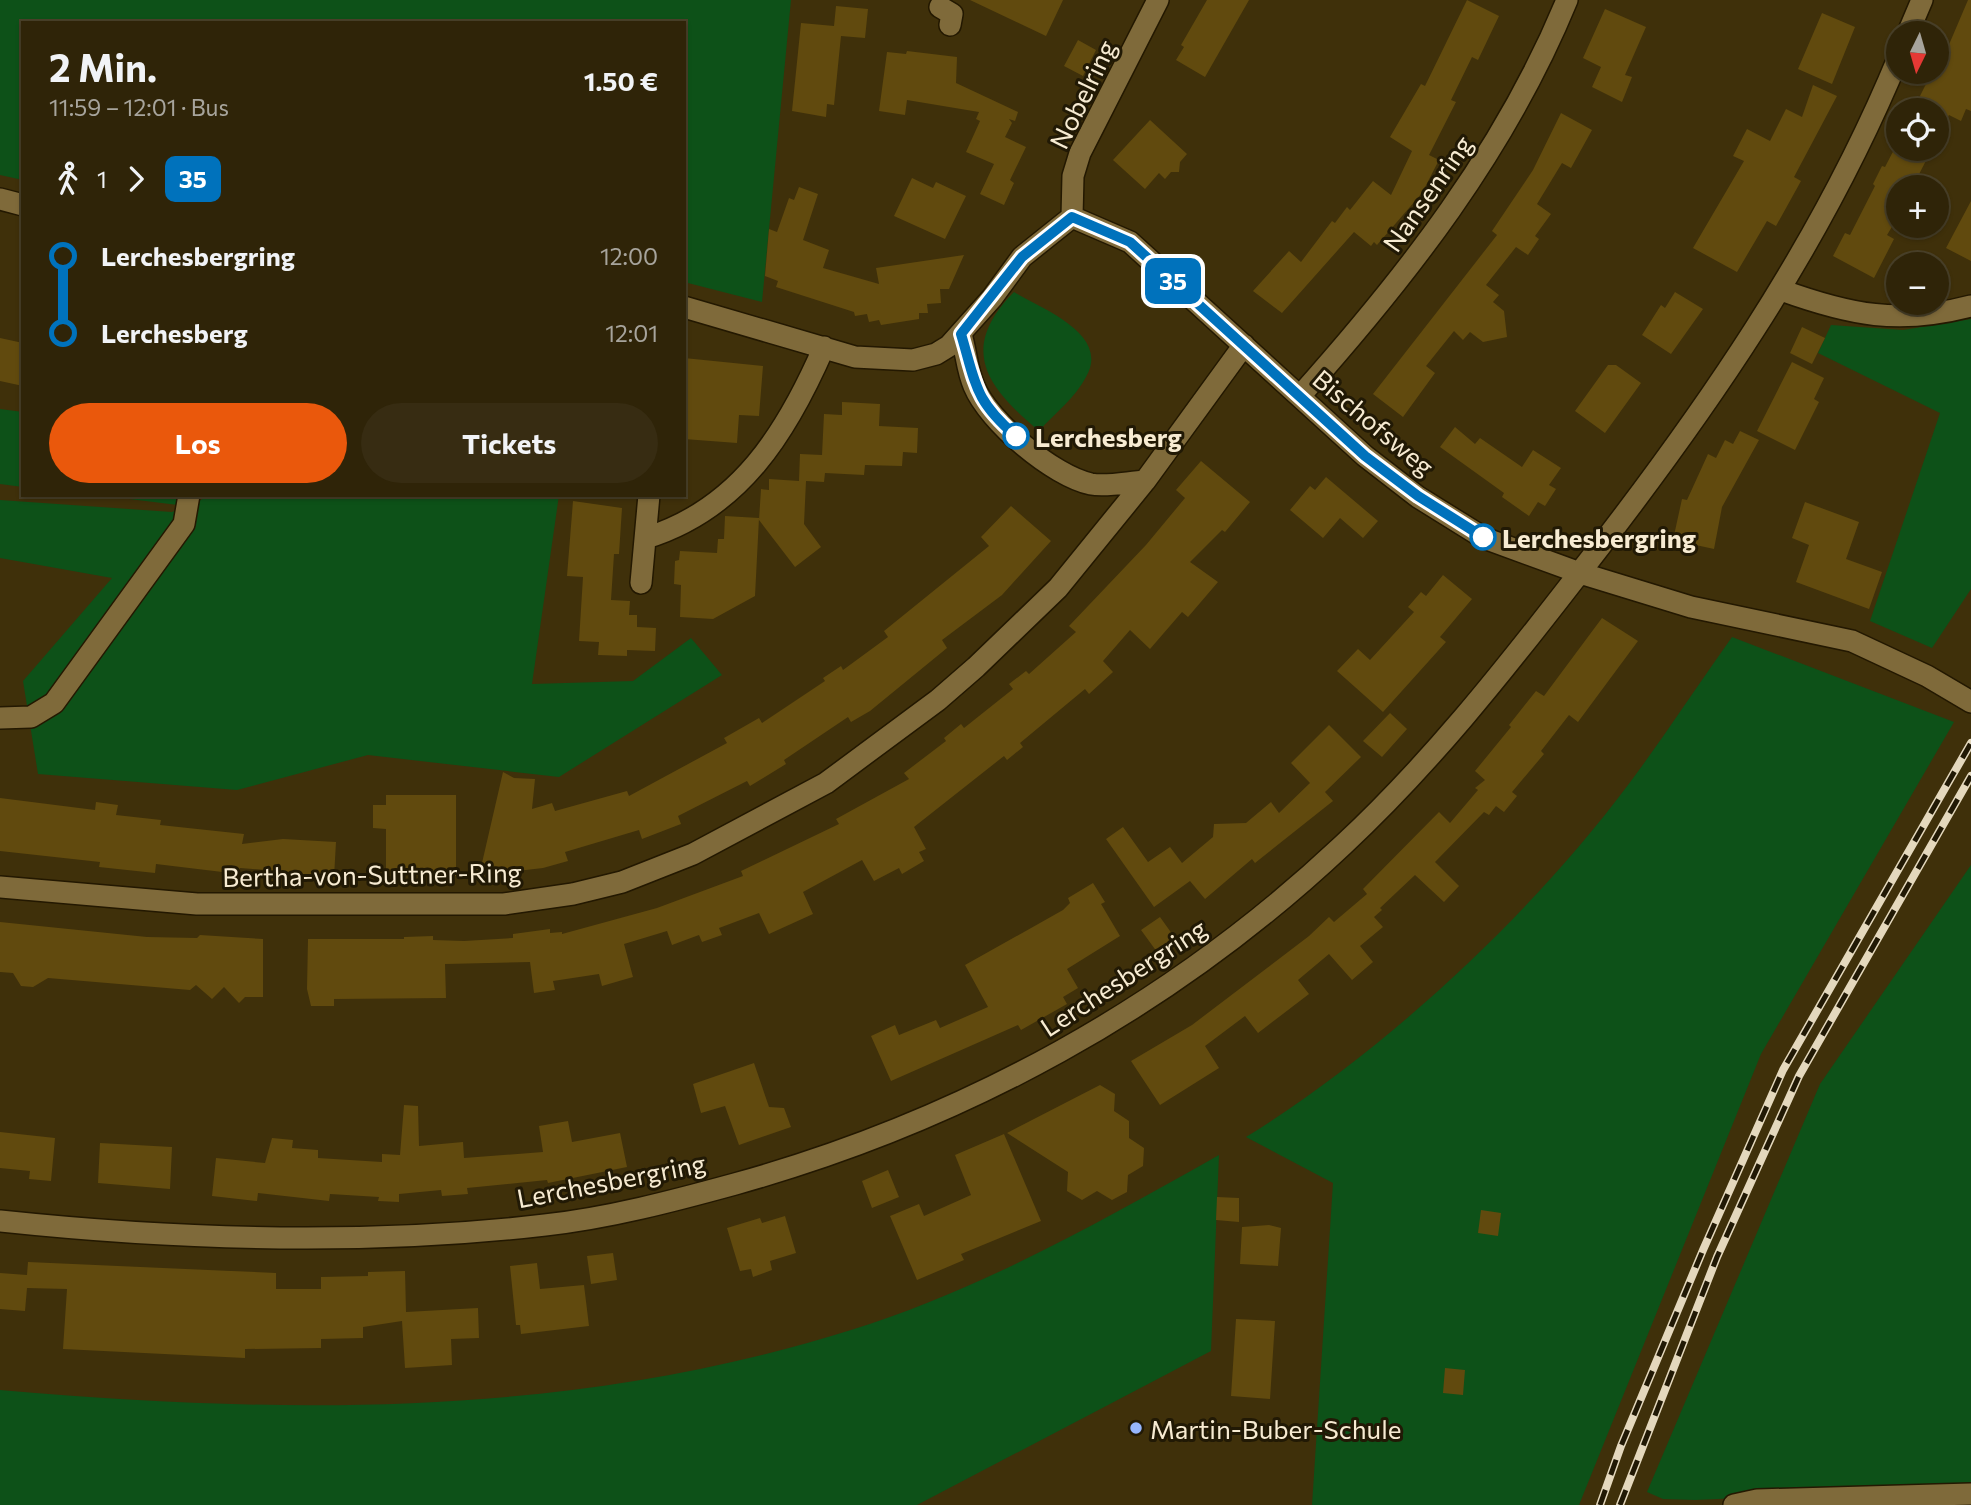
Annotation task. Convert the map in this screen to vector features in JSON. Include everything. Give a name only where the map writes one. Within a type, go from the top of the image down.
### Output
[{"type":"street","name":"Nobelring","points":[[1072,217],[1073,176],[1080,153],[1158,0]]},
{"type":"street","name":"Nansenring","points":[[1300,396],[1379,307],[1459,200],[1504,132],[1567,0]]},
{"type":"street","points":[[1913,21],[1922,0]]},
{"type":"street","name":"Lerchesbergring","points":[[0,1221],[65,1228],[292,1237],[396,1238],[547,1225],[696,1195],[869,1143],[981,1094],[1087,1038],[1170,986],[1260,919],[1344,845],[1422,766],[1495,681],[1655,478],[1725,378],[1781,290],[1821,218],[1886,83]]},
{"type":"street","points":[[0,199],[21,204]]},
{"type":"street","points":[[686,308],[855,357],[913,360],[936,354],[961,334],[1022,257],[1072,217]]},
{"type":"street","name":"Bischofsweg","points":[[1072,217],[1130,242],[1365,456],[1483,538],[1580,573],[1692,607],[1852,642],[1927,676],[1971,702]]},
{"type":"street","points":[[1781,290],[1832,309],[1880,316],[1932,316],[1971,306]]},
{"type":"street","points":[[961,334],[975,387],[987,409],[1052,467],[1073,479],[1094,485],[1145,481]]},
{"type":"street","name":"Bertha-von-Suttner-Ring","points":[[0,887],[197,904],[504,904],[622,881],[693,854],[826,783],[938,700],[1058,588],[1145,481],[1244,345]]},
{"type":"street","points":[[646,538],[670,531],[734,488],[760,460],[789,419],[824,346]]},
{"type":"street","points":[[0,718],[31,717],[54,703],[184,524],[189,497]]},
{"type":"street","points":[[641,583],[649,497]]},
{"type":"street","points":[[1734,1505],[1757,1500],[1971,1494]]},
{"type":"green space","points":[[0,0],[791,0],[762,302],[686,283],[686,21],[21,21],[21,180],[0,175]]},
{"type":"green space","points":[[1014,292],[1070,325],[1082,336],[1089,348],[1091,362],[1082,384],[1039,431],[1006,399],[986,367],[983,350],[987,332],[997,313]]},
{"type":"green space","points":[[1971,319],[1971,589],[1932,648],[1870,621],[1940,413],[1818,353],[1831,325],[1903,330]]},
{"type":"green space","points":[[0,409],[21,412],[21,487],[0,484]]},
{"type":"green space","points":[[113,497],[180,497],[178,505]]},
{"type":"green space","points":[[207,497],[559,497],[532,684],[633,681],[691,638],[722,675],[559,777],[368,755],[237,790],[38,774],[23,681],[112,578],[0,558],[0,500],[172,512]]},
{"type":"green space","points":[[1732,637],[1954,722],[1761,1054],[1579,1505],[1312,1505],[1333,1183],[1246,1137],[1351,1064],[1452,978],[1501,931],[1547,883],[1628,785]]},
{"type":"green space","points":[[1971,865],[1971,1488],[1695,1500],[1663,1499],[1647,1492],[1820,1084]]},
{"type":"green space","points":[[1219,1155],[1211,1351],[917,1505],[0,1505],[0,1390],[216,1404],[323,1405],[429,1402],[535,1394],[640,1380],[746,1359],[851,1330],[947,1295],[1040,1252]]},
{"type":"building","points":[[970,0],[1063,0],[1046,36]]},
{"type":"building","points":[[1207,0],[1249,0],[1205,77],[1176,60],[1184,47],[1181,45]]},
{"type":"building","points":[[1467,0],[1499,16],[1478,60],[1472,57],[1451,100],[1456,102],[1429,155],[1439,160],[1422,193],[1377,245],[1374,242],[1371,246],[1354,232],[1282,313],[1253,291],[1289,251],[1301,262],[1332,221],[1335,223],[1347,207],[1350,210],[1373,181],[1391,195],[1412,151],[1390,137],[1421,84],[1425,86]]},
{"type":"building","points":[[1968,0],[1971,0],[1971,111],[1966,109],[1961,121],[1949,115],[1949,98],[1919,98],[1926,84],[1950,84],[1950,42]]},
{"type":"building","points":[[836,6],[868,9],[865,38],[841,36],[834,105],[827,104],[826,117],[792,111],[801,23],[834,26]]},
{"type":"building","points":[[1605,9],[1646,27],[1625,75],[1632,77],[1622,102],[1592,87],[1601,67],[1583,58]]},
{"type":"building","points":[[1822,13],[1855,27],[1832,84],[1798,69]]},
{"type":"building","points":[[1078,40],[1096,50],[1083,76],[1064,66]]},
{"type":"building","points":[[907,51],[957,57],[956,83],[1018,112],[1015,121],[1009,119],[1012,123],[1005,137],[1026,147],[1010,180],[1014,183],[1004,205],[980,194],[994,164],[966,152],[980,121],[976,119],[979,112],[907,100],[905,115],[879,111],[887,52],[906,54]]},
{"type":"building","points":[[1813,85],[1837,96],[1794,177],[1801,181],[1776,226],[1767,221],[1737,272],[1693,248],[1744,161],[1733,156],[1747,129],[1770,141],[1786,109],[1802,117]]},
{"type":"building","points":[[1561,113],[1592,130],[1571,168],[1562,163],[1537,204],[1551,214],[1535,236],[1539,239],[1528,255],[1516,247],[1486,285],[1499,295],[1493,302],[1504,311],[1507,337],[1483,342],[1470,332],[1463,340],[1454,331],[1426,366],[1435,373],[1403,417],[1373,394],[1497,235],[1492,231],[1533,170]]},
{"type":"building","points":[[1150,120],[1187,154],[1180,162],[1179,172],[1171,172],[1165,179],[1159,173],[1145,189],[1113,160]]},
{"type":"building","points":[[1888,161],[1926,161],[1919,175],[1886,175],[1886,238],[1894,239],[1874,278],[1833,256],[1845,233],[1850,235],[1882,166],[1885,167]]},
{"type":"building","points":[[912,178],[933,188],[936,182],[966,196],[945,239],[894,216]]},
{"type":"building","points":[[799,187],[818,194],[803,240],[829,250],[823,268],[879,284],[876,268],[964,255],[949,289],[940,289],[941,303],[927,304],[928,313],[919,313],[919,319],[881,325],[879,320],[869,322],[867,314],[855,316],[854,312],[776,287],[778,281],[765,276],[769,229],[777,232],[789,198],[794,200]]},
{"type":"building","points":[[1971,201],[1971,261],[1946,248]]},
{"type":"building","points":[[1675,292],[1703,309],[1671,354],[1642,335],[1661,305],[1665,308]]},
{"type":"building","points":[[1802,327],[1825,338],[1812,364],[1790,353]]},
{"type":"building","points":[[0,338],[21,343],[21,386],[0,381]]},
{"type":"building","points":[[686,358],[763,366],[759,416],[739,415],[737,443],[686,439]]},
{"type":"building","points":[[1792,362],[1824,378],[1814,399],[1819,402],[1795,450],[1757,431]]},
{"type":"building","points":[[1608,365],[1616,365],[1641,383],[1605,433],[1575,411]]},
{"type":"building","points":[[842,402],[880,404],[879,426],[918,428],[917,453],[903,452],[902,466],[865,465],[864,475],[825,473],[824,482],[806,481],[804,524],[821,547],[795,567],[759,520],[761,489],[769,490],[769,479],[799,481],[800,454],[822,455],[824,414],[842,415]]},
{"type":"building","points":[[1455,427],[1475,444],[1480,438],[1522,467],[1533,450],[1561,468],[1549,485],[1556,489],[1545,506],[1538,502],[1529,516],[1502,497],[1504,493],[1440,447]]},
{"type":"building","points":[[1740,431],[1759,440],[1722,507],[1714,549],[1673,540],[1682,499],[1687,500],[1708,454],[1716,458],[1725,440],[1733,444]]},
{"type":"building","points":[[1201,461],[1250,502],[1225,532],[1222,530],[1190,562],[1218,582],[1188,617],[1182,612],[1150,649],[1130,630],[1103,661],[1113,672],[1089,694],[1085,689],[1020,743],[1023,747],[1007,760],[1004,756],[914,827],[926,849],[919,852],[924,861],[902,874],[899,868],[874,881],[862,860],[803,892],[813,914],[769,934],[759,913],[719,928],[722,935],[702,942],[699,935],[672,945],[667,931],[624,944],[633,977],[602,986],[599,974],[553,981],[555,990],[534,993],[530,962],[445,964],[446,998],[334,999],[334,1006],[311,1006],[307,989],[308,939],[404,939],[433,936],[433,940],[464,941],[513,938],[513,934],[550,929],[550,933],[562,934],[657,908],[743,876],[741,871],[839,824],[836,819],[909,779],[904,773],[946,741],[944,738],[961,724],[964,728],[1013,689],[1009,684],[1026,671],[1029,674],[1076,632],[1069,626],[1146,545],[1185,498],[1176,490]]},
{"type":"building","points":[[1326,477],[1378,521],[1363,538],[1340,518],[1323,538],[1290,510],[1310,486],[1315,490]]},
{"type":"building","points":[[573,501],[622,508],[619,554],[614,554],[611,600],[630,601],[629,615],[637,615],[637,627],[656,628],[655,651],[627,650],[627,656],[598,655],[599,642],[579,641],[583,577],[567,576]]},
{"type":"building","points":[[1805,502],[1859,522],[1846,559],[1882,572],[1869,609],[1796,582],[1809,545],[1792,538]]},
{"type":"building","points":[[1011,506],[1051,541],[1002,595],[942,640],[947,648],[870,711],[851,722],[848,717],[784,760],[786,764],[750,786],[747,781],[678,816],[681,824],[642,839],[639,830],[565,852],[568,861],[543,868],[517,871],[482,863],[503,772],[514,778],[535,779],[532,809],[552,803],[555,811],[627,791],[629,796],[727,743],[724,738],[759,718],[762,723],[825,681],[823,678],[841,666],[843,670],[888,637],[884,631],[989,546],[981,537]]},
{"type":"building","points":[[725,516],[759,518],[755,596],[713,619],[680,617],[681,585],[674,584],[675,561],[679,560],[680,551],[717,553],[718,539],[724,539]]},
{"type":"building","points":[[1443,575],[1472,599],[1440,637],[1446,642],[1383,712],[1337,671],[1358,649],[1370,660],[1414,612],[1408,607],[1421,592],[1426,596]]},
{"type":"building","points":[[1602,618],[1638,641],[1578,722],[1569,715],[1541,751],[1544,754],[1512,792],[1517,796],[1504,812],[1496,806],[1489,815],[1484,812],[1435,862],[1459,886],[1444,902],[1415,875],[1380,908],[1382,910],[1374,917],[1383,927],[1360,946],[1373,962],[1352,980],[1329,954],[1298,980],[1309,994],[1258,1033],[1245,1016],[1205,1046],[1219,1068],[1160,1105],[1131,1061],[1192,1025],[1309,936],[1329,917],[1334,922],[1367,894],[1363,889],[1439,812],[1450,823],[1478,790],[1475,788],[1485,780],[1475,771],[1511,727],[1509,725],[1536,691],[1544,696]]},
{"type":"building","points":[[1390,713],[1407,729],[1382,757],[1363,741]]},
{"type":"building","points":[[1329,725],[1361,757],[1325,792],[1333,801],[1255,863],[1252,859],[1205,899],[1190,881],[1154,907],[1106,839],[1123,827],[1148,862],[1170,847],[1182,863],[1213,837],[1214,824],[1246,823],[1271,802],[1279,813],[1310,783],[1291,763]]},
{"type":"building","points":[[386,795],[456,795],[456,876],[386,876],[386,829],[373,828],[373,805],[386,805]]},
{"type":"building","points":[[0,798],[95,810],[96,802],[118,805],[116,815],[161,820],[160,825],[244,834],[242,844],[283,839],[336,842],[334,877],[279,874],[279,871],[240,868],[239,874],[156,864],[155,873],[99,867],[100,862],[0,851]]},
{"type":"building","points":[[1093,883],[1105,902],[1101,904],[1120,936],[1067,969],[1078,988],[1063,997],[1067,1004],[1021,1030],[1018,1025],[891,1081],[871,1036],[895,1025],[899,1035],[936,1020],[940,1028],[988,1007],[965,965],[1063,910],[1070,903],[1068,898]]},
{"type":"building","points":[[1160,917],[1175,938],[1157,952],[1141,930]]},
{"type":"building","points":[[0,922],[147,937],[197,938],[200,935],[263,939],[263,997],[245,997],[239,1003],[224,987],[212,999],[196,985],[190,990],[48,978],[33,987],[21,986],[13,973],[0,972]]},
{"type":"building","points":[[754,1063],[769,1107],[784,1108],[791,1127],[739,1145],[725,1106],[701,1113],[693,1084]]},
{"type":"building","points":[[1100,1085],[1115,1094],[1114,1111],[1129,1121],[1129,1138],[1144,1148],[1143,1166],[1128,1175],[1127,1192],[1112,1200],[1097,1191],[1082,1200],[1067,1191],[1068,1172],[1007,1133]]},
{"type":"building","points":[[404,1105],[418,1106],[419,1146],[463,1142],[464,1158],[543,1152],[539,1126],[568,1121],[572,1142],[620,1133],[627,1167],[548,1183],[547,1180],[467,1188],[468,1194],[442,1196],[441,1190],[399,1194],[399,1202],[378,1201],[379,1197],[330,1194],[329,1201],[258,1193],[257,1201],[212,1196],[216,1158],[265,1163],[272,1138],[293,1140],[292,1148],[318,1150],[318,1158],[382,1162],[382,1154],[400,1155]]},
{"type":"building","points":[[0,1132],[55,1138],[51,1181],[29,1179],[30,1171],[0,1168]]},
{"type":"building","points":[[1004,1134],[1041,1221],[961,1254],[964,1260],[917,1280],[890,1216],[919,1204],[924,1216],[971,1195],[955,1155]]},
{"type":"building","points":[[100,1143],[172,1147],[170,1189],[98,1183]]},
{"type":"building","points":[[888,1170],[899,1197],[872,1208],[862,1181]]},
{"type":"building","points":[[1217,1197],[1239,1198],[1239,1222],[1216,1220]]},
{"type":"building","points":[[1481,1210],[1501,1213],[1498,1236],[1478,1233]]},
{"type":"building","points":[[785,1216],[796,1253],[770,1261],[772,1270],[753,1277],[751,1269],[740,1271],[727,1228],[760,1218],[762,1223]]},
{"type":"building","points":[[1269,1225],[1281,1228],[1278,1266],[1240,1264],[1242,1227]]},
{"type":"building","points":[[613,1253],[617,1280],[591,1284],[587,1256]]},
{"type":"building","points":[[28,1262],[276,1273],[276,1289],[321,1289],[321,1277],[368,1276],[368,1272],[405,1271],[406,1312],[478,1308],[479,1338],[451,1339],[452,1365],[405,1368],[402,1321],[363,1327],[363,1338],[321,1339],[321,1348],[245,1349],[245,1358],[63,1349],[67,1289],[27,1288],[25,1311],[0,1309],[0,1273],[27,1275]]},
{"type":"building","points":[[537,1263],[540,1289],[584,1285],[589,1326],[521,1334],[520,1325],[516,1325],[510,1266]]},
{"type":"building","points":[[1236,1319],[1275,1321],[1270,1399],[1231,1396]]},
{"type":"building","points":[[1445,1368],[1465,1370],[1463,1395],[1443,1393]]},
{"type":"railway","points":[[1600,1505],[1621,1446],[1703,1250],[1783,1070],[1971,743]]},
{"type":"railway","points":[[1620,1505],[1717,1257],[1799,1076],[1971,776]]},
{"type":"bus line","name":"35","points":[[1016,436],[987,409],[975,387],[961,334],[1022,257],[1072,217],[1090,222],[1130,242],[1365,456],[1418,496],[1483,537]]},
{"type":"place","name":"Lerchesberg","points":[[1016,436]]},
{"type":"place","name":"Lerchesbergring","points":[[1483,537]]},
{"type":"place","name":"Martin-Buber-Schule","points":[[1136,1428]]}]
